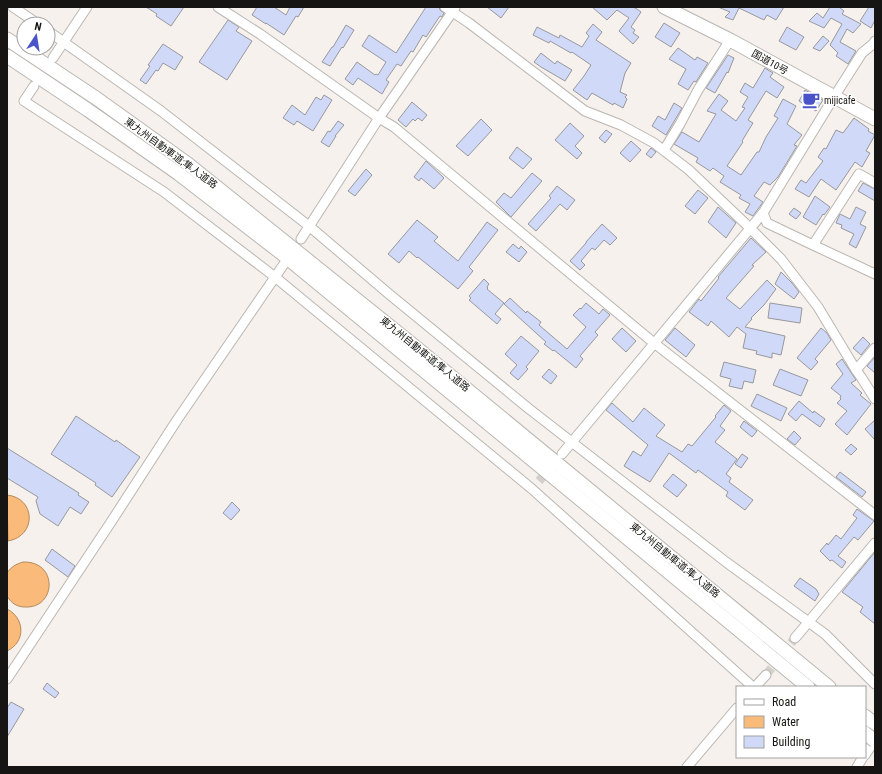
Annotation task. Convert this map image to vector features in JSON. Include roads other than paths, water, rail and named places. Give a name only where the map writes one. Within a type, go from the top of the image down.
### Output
[{"type":"highway","name":"国道10号","points":[[664,7],[730,40],[875,119]]},
{"type":"highway","name":"東九州自動車道;隼人道路","points":[[7,39],[96,98],[188,164],[407,340],[828,686]]},
{"type":"highway","name":"東九州自動車道;隼人道路","points":[[7,56],[88,110],[178,174],[280,252],[807,686]]},
{"type":"highway","points":[[866,717],[875,724]]},
{"type":"highway","points":[[866,734],[875,740]]},
{"type":"street","points":[[13,7],[26,16]]},
{"type":"street","points":[[53,58],[87,7]]},
{"type":"street","points":[[218,7],[260,34],[394,127],[654,343],[875,515]]},
{"type":"street","points":[[301,239],[451,9],[584,111],[621,125],[654,143],[688,170],[781,259],[818,307],[875,399]]},
{"type":"street","points":[[56,36],[161,111],[309,226],[389,294],[572,443],[726,562],[809,621],[825,634],[875,684]]},
{"type":"street","points":[[664,150],[698,90],[730,40]]},
{"type":"street","points":[[562,454],[762,213],[862,53],[875,41]]},
{"type":"street","points":[[34,86],[24,101],[164,192],[275,277],[532,489],[753,686]]},
{"type":"street","points":[[813,245],[859,174],[875,183]]},
{"type":"street","points":[[762,213],[767,223],[875,274]]},
{"type":"street","points":[[7,679],[177,420],[284,264]]},
{"type":"street","points":[[856,370],[875,348]]},
{"type":"street","points":[[795,638],[875,544]]},
{"type":"street","points":[[755,686],[766,675]]},
{"type":"street","points":[[688,767],[736,709]]},
{"type":"street","points":[[866,753],[875,740]]},
{"type":"street","points":[[857,767],[863,758]]},
{"type":"water","points":[[7,495],[17,498],[23,503],[28,510],[29,517],[28,525],[24,532],[17,538],[8,541]]},
{"type":"water","points":[[23,562],[35,564],[43,569],[48,576],[49,585],[47,593],[43,601],[35,606],[19,606],[12,603],[7,596],[7,573],[14,566]]},
{"type":"water","points":[[7,609],[17,618],[21,630],[18,642],[7,651]]},
{"type":"tunnel","points":[[539,481],[550,468]]},
{"type":"tunnel","points":[[766,675],[795,638]]},
{"type":"place","name":"mijicafe","points":[[811,100]]}]
